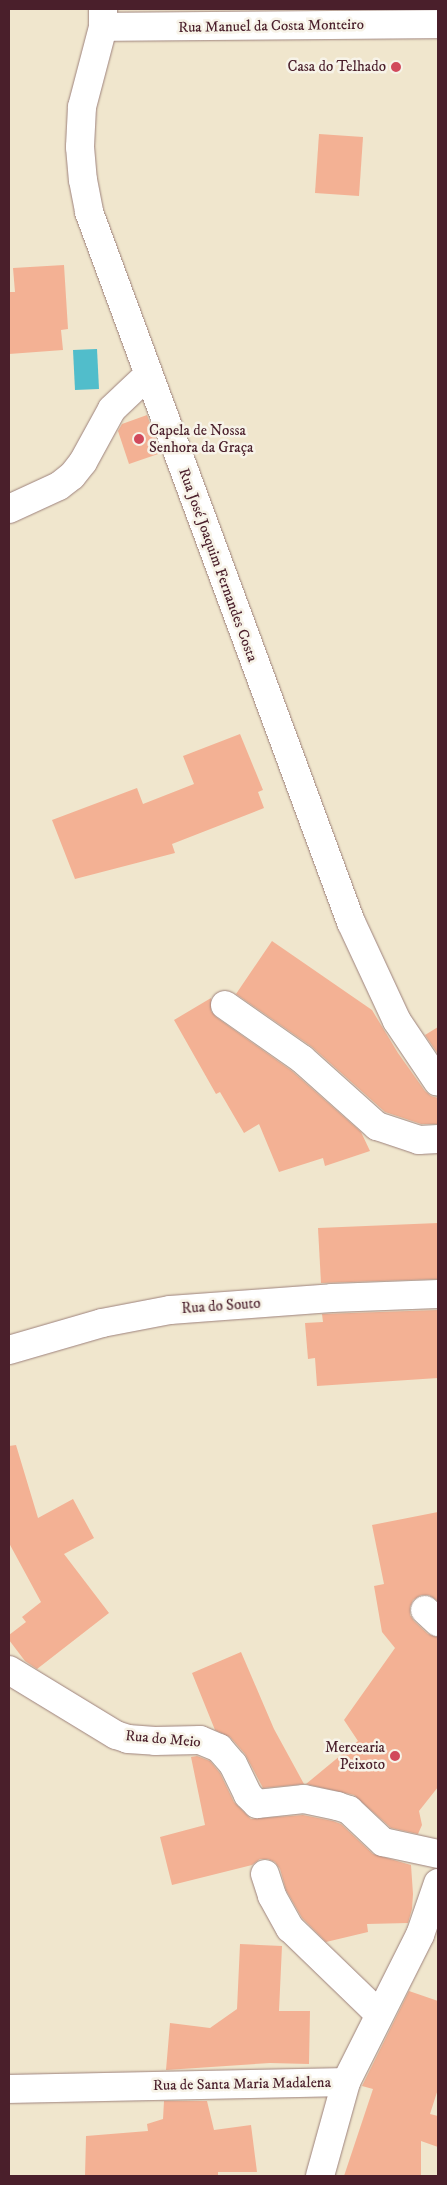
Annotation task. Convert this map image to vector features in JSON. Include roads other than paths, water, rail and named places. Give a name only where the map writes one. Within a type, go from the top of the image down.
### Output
[{"type":"street","name":"Rua Manuel da Costa Monteiro","points":[[103,18],[438,24]]},
{"type":"street","name":"Rua José Joaquim Fernandes Costa","points":[[103,18],[82,107],[80,147],[83,180],[89,212],[351,922],[397,1022],[438,1082]]},
{"type":"street","points":[[9,509],[59,486],[72,476],[83,462],[112,409],[148,375]]},
{"type":"street","points":[[225,1005],[302,1059],[377,1126],[419,1140],[438,1139]]},
{"type":"street","name":"Rua do Souto","points":[[9,1350],[102,1323],[170,1310],[332,1298],[438,1294]]},
{"type":"street","name":"Rua do Meio","points":[[9,1670],[116,1735],[128,1739],[155,1741],[200,1740],[219,1748],[233,1764],[250,1799],[257,1804],[304,1799],[337,1806],[349,1810],[383,1842],[438,1854]]},
{"type":"street","points":[[264,1874],[272,1896],[290,1928],[380,2014]]},
{"type":"street","name":"Rua de Santa Maria Madalena","points":[[9,2089],[346,2082],[424,1926],[438,1883]]},
{"type":"street","points":[[321,2176],[346,2082]]},
{"type":"water","points":[[97,349],[99,389],[75,390],[73,350]]},
{"type":"place","name":"Casa do Telhado","points":[[396,67]]},
{"type":"place","name":"Capela de Nossa Senhora da Graça","points":[[139,439]]},
{"type":"place","name":"Mercearia Peixoto","points":[[395,1756]]}]
